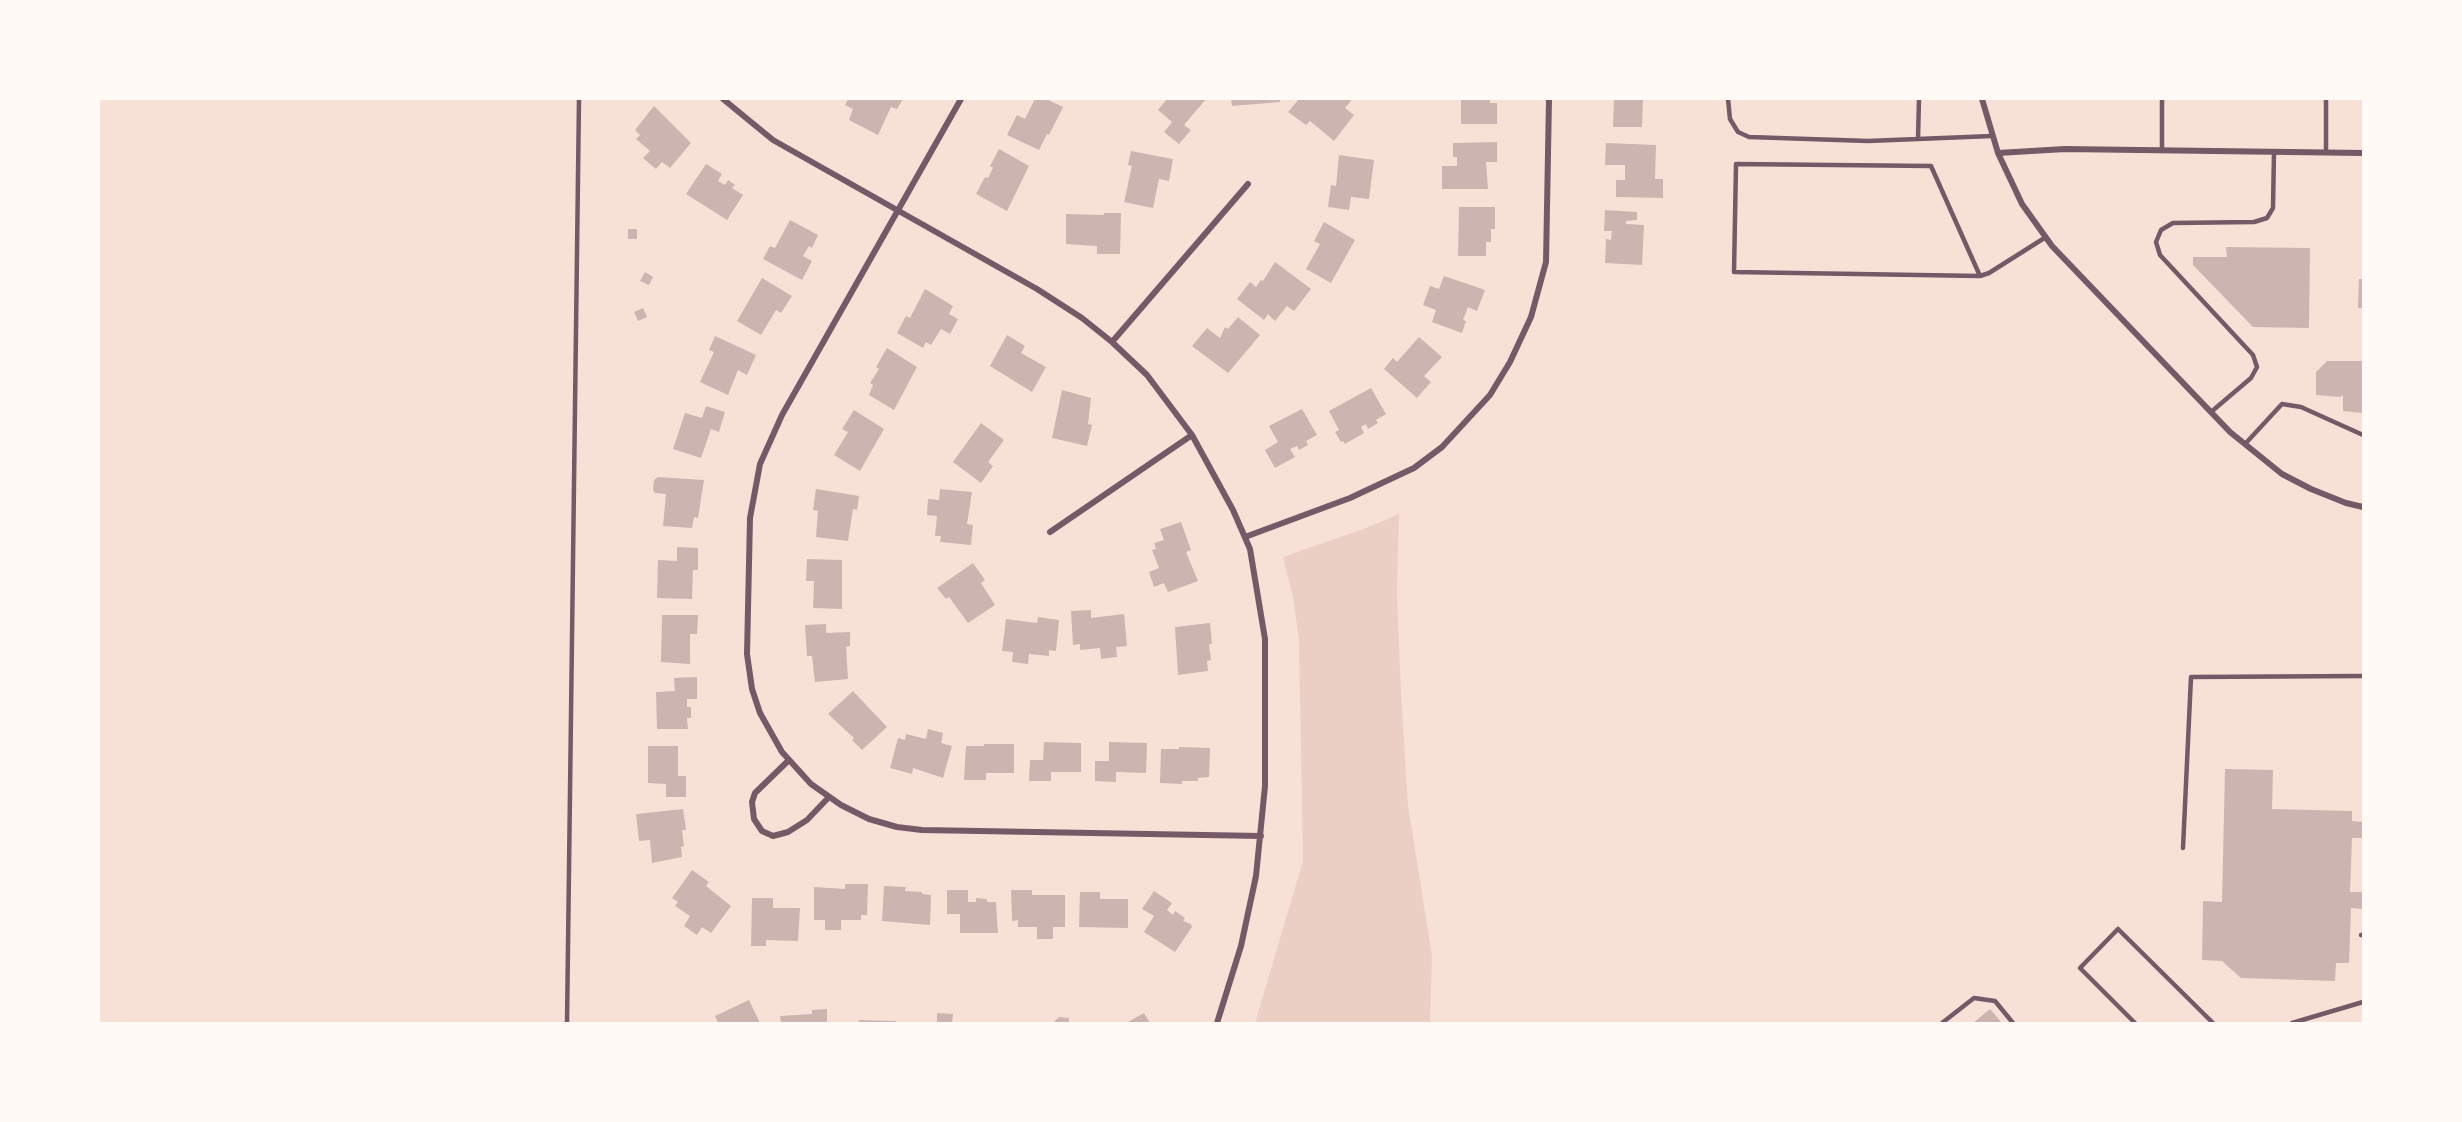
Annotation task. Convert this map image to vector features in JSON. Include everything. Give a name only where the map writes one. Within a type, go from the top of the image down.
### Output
[{"type":"street","points":[[723,99],[773,140],[1037,289],[1082,318],[1112,342],[1147,375],[1192,435],[1233,510],[1250,549],[1265,639],[1264,786],[1256,876],[1241,946],[1217,1023]]},
{"type":"street","points":[[961,99],[782,415],[760,464],[750,518],[747,654],[752,689],[760,713],[782,753],[811,784],[869,819],[897,827],[922,830],[1261,836]]},
{"type":"street","points":[[1245,537],[1350,498],[1414,468],[1442,447],[1490,395],[1510,362],[1531,317],[1546,262],[1549,99]]},
{"type":"street","points":[[1982,99],[1998,153],[2022,204],[2046,237],[2211,412],[2245,444],[2282,474],[2311,489],[2363,507]]},
{"type":"street","points":[[1998,153],[2065,149],[2363,153]]},
{"type":"street","points":[[1112,342],[1248,184]]},
{"type":"street","points":[[1050,532],[1192,435]]},
{"type":"street","points":[[789,760],[755,793],[752,802],[754,819],[762,831],[773,836],[788,832],[807,820],[830,797]]},
{"type":"lane","points":[[567,1023],[579,99]]},
{"type":"lane","points":[[1728,99],[1730,119],[1738,132],[1749,137],[1868,141],[1992,136]]},
{"type":"lane","points":[[1918,139],[1919,99]]},
{"type":"lane","points":[[2162,99],[2162,151]]},
{"type":"lane","points":[[2326,99],[2326,152]]},
{"type":"lane","points":[[2211,412],[2251,378],[2257,367],[2253,355],[2160,255],[2156,242],[2161,230],[2173,223],[2254,222],[2267,218],[2273,208],[2274,152]]},
{"type":"lane","points":[[1980,276],[1930,166],[1736,164],[1734,272],[1980,276],[1989,273],[2046,237]]},
{"type":"lane","points":[[2245,444],[2282,404],[2301,406],[2363,435]]},
{"type":"lane","points":[[2183,848],[2191,677],[2363,676]]},
{"type":"lane","points":[[2136,1023],[2080,968],[2118,929],[2212,1023]]},
{"type":"lane","points":[[1942,1023],[1974,998],[1995,1001],[2013,1023]]},
{"type":"lane","points":[[2292,1023],[2363,1002]]},
{"type":"shaded area","points":[[1399,514],[1397,593],[1401,693],[1408,805],[1432,956],[1430,1023],[1255,1023],[1303,861],[1299,640],[1293,597],[1283,557]]},
{"type":"building","points":[[848,99],[903,99],[897,109],[891,107],[878,135],[849,120],[853,109],[845,105]]},
{"type":"building","points":[[1035,99],[1046,99],[1063,107],[1039,150],[1007,135],[1017,115],[1025,119]]},
{"type":"building","points":[[1167,99],[1206,99],[1184,125],[1191,130],[1179,144],[1164,132],[1172,122],[1158,110]]},
{"type":"building","points":[[1231,99],[1280,99],[1280,102],[1232,106]]},
{"type":"building","points":[[1299,99],[1349,99],[1351,101],[1345,108],[1354,115],[1334,141],[1310,121],[1306,125],[1288,112]]},
{"type":"building","points":[[1461,99],[1490,99],[1490,103],[1497,103],[1497,124],[1461,124]]},
{"type":"building","points":[[1614,99],[1643,99],[1642,127],[1613,127]]},
{"type":"building","points":[[654,106],[691,143],[670,168],[662,162],[656,169],[643,158],[650,151],[636,139],[640,135],[635,130]]},
{"type":"building","points":[[1497,142],[1497,162],[1486,162],[1488,189],[1442,189],[1442,166],[1457,166],[1457,157],[1453,157],[1453,143]]},
{"type":"building","points":[[1606,143],[1656,145],[1655,179],[1663,179],[1663,198],[1616,197],[1616,180],[1625,180],[1625,165],[1605,165]]},
{"type":"building","points":[[999,149],[1029,166],[1007,211],[976,194],[985,177],[988,178],[993,168],[990,166]]},
{"type":"building","points":[[1131,151],[1173,159],[1169,181],[1159,179],[1153,208],[1124,202],[1132,166],[1128,165]]},
{"type":"building","points":[[1339,155],[1374,160],[1369,199],[1351,197],[1349,210],[1328,207],[1331,185],[1336,186]]},
{"type":"building","points":[[706,164],[722,174],[718,181],[725,185],[728,180],[735,185],[732,188],[743,195],[727,220],[686,194]]},
{"type":"building","points":[[1459,207],[1495,207],[1495,229],[1491,229],[1491,242],[1486,242],[1486,256],[1458,256]]},
{"type":"building","points":[[1605,210],[1637,212],[1637,220],[1626,221],[1626,224],[1644,225],[1642,265],[1605,263],[1606,239],[1611,240],[1612,231],[1604,231]]},
{"type":"building","points":[[1104,213],[1121,213],[1120,254],[1097,254],[1097,246],[1066,244],[1066,214],[1104,215]]},
{"type":"building","points":[[790,220],[818,235],[812,248],[809,246],[803,256],[812,261],[802,280],[763,259],[770,246],[775,248]]},
{"type":"building","points":[[1324,222],[1355,240],[1331,283],[1306,269],[1320,244],[1314,241]]},
{"type":"building","points":[[628,229],[637,229],[637,239],[628,239]]},
{"type":"building","points":[[2226,247],[2310,248],[2309,328],[2253,327],[2193,265],[2193,257],[2227,257]]},
{"type":"building","points":[[1275,262],[1311,289],[1294,311],[1287,306],[1275,321],[1268,314],[1264,320],[1237,299],[1250,282],[1256,287],[1261,280],[1263,281]]},
{"type":"building","points":[[645,272],[653,277],[649,285],[640,281]]},
{"type":"building","points":[[1444,276],[1485,290],[1477,311],[1468,307],[1463,320],[1466,321],[1462,333],[1432,322],[1436,310],[1423,305],[1430,286],[1439,289]]},
{"type":"building","points":[[762,278],[792,296],[781,313],[776,310],[761,335],[737,321]]},
{"type":"building","points":[[2359,279],[2363,279],[2363,308],[2358,308]]},
{"type":"building","points":[[925,289],[953,306],[949,314],[958,319],[950,334],[941,329],[931,345],[926,342],[923,348],[897,333],[906,316],[910,318]]},
{"type":"building","points":[[643,308],[647,317],[638,321],[634,312]]},
{"type":"building","points":[[1238,317],[1260,335],[1228,373],[1192,346],[1207,328],[1220,338],[1225,327],[1228,329]]},
{"type":"building","points":[[1007,335],[1025,346],[1021,353],[1046,367],[1032,392],[990,366]]},
{"type":"building","points":[[715,336],[756,355],[747,375],[738,370],[728,395],[700,382],[714,352],[709,350]]},
{"type":"building","points":[[1419,337],[1442,357],[1424,376],[1431,382],[1417,398],[1384,369],[1393,358],[1397,362]]},
{"type":"building","points":[[887,348],[917,367],[894,410],[869,395],[873,385],[870,383],[879,369],[876,367]]},
{"type":"building","points":[[2327,361],[2363,361],[2363,413],[2343,411],[2343,395],[2340,397],[2316,395],[2316,372]]},
{"type":"building","points":[[1371,388],[1386,414],[1368,429],[1366,424],[1361,427],[1364,433],[1345,444],[1341,442],[1335,432],[1339,430],[1329,411]]},
{"type":"building","points":[[1062,390],[1091,398],[1088,424],[1092,425],[1087,446],[1052,438]]},
{"type":"building","points":[[706,406],[725,412],[719,432],[711,429],[701,458],[673,449],[685,413],[702,418]]},
{"type":"building","points":[[1302,409],[1317,435],[1306,441],[1308,445],[1299,450],[1297,446],[1290,449],[1295,457],[1275,468],[1265,450],[1278,442],[1269,426]]},
{"type":"building","points":[[854,410],[884,429],[860,471],[834,455],[848,432],[842,429]]},
{"type":"building","points":[[981,423],[1004,440],[988,462],[993,466],[981,483],[953,462]]},
{"type":"building","points":[[658,477],[704,480],[698,518],[694,517],[692,528],[663,526],[666,494],[655,493],[653,490],[654,480]]},
{"type":"building","points":[[816,489],[859,496],[857,510],[853,509],[848,541],[816,537],[818,511],[813,510]]},
{"type":"building","points":[[940,489],[972,492],[967,524],[973,525],[971,545],[940,542],[941,536],[935,536],[937,516],[927,515],[928,499],[939,500]]},
{"type":"building","points":[[1181,522],[1191,550],[1186,552],[1198,581],[1168,592],[1164,583],[1154,587],[1149,572],[1159,568],[1152,550],[1156,549],[1154,543],[1164,540],[1160,529]]},
{"type":"building","points":[[677,547],[698,548],[698,570],[693,570],[692,599],[657,598],[658,560],[677,561]]},
{"type":"building","points":[[807,559],[842,560],[842,609],[813,608],[814,581],[806,581]]},
{"type":"building","points":[[973,563],[985,580],[981,583],[995,605],[968,623],[949,597],[946,599],[937,588]]},
{"type":"building","points":[[1091,610],[1091,618],[1124,614],[1127,646],[1116,647],[1117,657],[1101,659],[1100,648],[1080,650],[1080,644],[1073,645],[1071,611]]},
{"type":"building","points":[[662,615],[698,615],[697,634],[690,634],[690,664],[661,662]]},
{"type":"building","points":[[1038,617],[1059,620],[1056,651],[1049,650],[1049,656],[1029,654],[1028,664],[1012,662],[1013,652],[1002,651],[1006,619],[1037,623]]},
{"type":"building","points":[[1210,623],[1212,644],[1209,644],[1211,660],[1207,661],[1208,671],[1178,675],[1175,627]]},
{"type":"building","points":[[826,624],[826,633],[850,632],[850,646],[846,647],[848,679],[815,682],[812,656],[807,656],[805,625]]},
{"type":"building","points":[[697,677],[697,699],[687,699],[687,707],[691,707],[691,718],[687,718],[688,729],[657,729],[656,692],[675,691],[674,678]]},
{"type":"building","points":[[853,691],[887,727],[862,750],[852,740],[854,738],[828,714]]},
{"type":"building","points":[[928,729],[943,733],[941,743],[952,746],[943,778],[913,768],[912,774],[890,768],[898,738],[905,740],[906,734],[926,739]]},
{"type":"building","points":[[1044,742],[1081,743],[1081,772],[1051,772],[1051,781],[1029,781],[1030,760],[1043,760]]},
{"type":"building","points":[[1109,742],[1147,743],[1146,773],[1116,772],[1116,782],[1095,781],[1095,761],[1109,761]]},
{"type":"building","points":[[984,744],[1014,744],[1014,773],[986,773],[986,780],[964,780],[966,746],[984,746]]},
{"type":"building","points":[[648,746],[678,746],[678,776],[686,776],[686,797],[666,797],[666,784],[648,783]]},
{"type":"building","points":[[1179,747],[1210,748],[1209,777],[1198,778],[1198,781],[1182,781],[1182,784],[1160,783],[1161,749],[1179,749]]},
{"type":"building","points":[[2225,769],[2273,770],[2272,809],[2352,811],[2352,821],[2363,822],[2363,838],[2352,838],[2350,892],[2363,892],[2363,909],[2351,908],[2349,963],[2336,963],[2335,981],[2241,978],[2222,961],[2202,960],[2203,901],[2222,902]]},
{"type":"building","points":[[683,809],[686,830],[682,830],[684,846],[681,847],[682,857],[652,863],[650,840],[639,841],[636,814]]},
{"type":"building","points":[[692,870],[709,882],[706,886],[731,906],[711,933],[702,927],[697,935],[684,926],[690,916],[675,906],[678,902],[672,898]]},
{"type":"building","points":[[845,884],[868,884],[867,915],[861,915],[861,920],[841,920],[841,930],[825,930],[825,920],[814,920],[814,887],[845,889]]},
{"type":"building","points":[[884,886],[906,887],[905,891],[931,895],[930,925],[882,921]]},
{"type":"building","points":[[947,890],[968,890],[968,902],[976,902],[976,898],[996,902],[998,933],[960,933],[960,914],[947,914]]},
{"type":"building","points":[[1011,890],[1032,890],[1032,895],[1065,895],[1065,927],[1053,927],[1053,939],[1037,939],[1037,927],[1018,927],[1018,920],[1012,921]]},
{"type":"building","points":[[1154,891],[1172,903],[1167,910],[1173,915],[1175,911],[1185,918],[1183,921],[1191,924],[1192,927],[1175,952],[1144,932],[1154,916],[1142,909]]},
{"type":"building","points":[[1080,892],[1100,892],[1100,899],[1128,899],[1128,928],[1079,927]]},
{"type":"building","points":[[752,898],[773,898],[773,908],[800,908],[798,941],[766,940],[766,946],[751,946]]},
{"type":"building","points":[[749,1000],[760,1023],[718,1023],[715,1016]]},
{"type":"building","points":[[827,1009],[827,1023],[781,1023],[780,1016],[812,1014],[812,1010]]},
{"type":"building","points":[[1990,1009],[2002,1023],[1973,1023]]},
{"type":"building","points":[[937,1013],[953,1014],[952,1023],[937,1023]]},
{"type":"building","points":[[1144,1013],[1150,1023],[1126,1023]]},
{"type":"building","points":[[1059,1017],[1069,1018],[1069,1023],[1053,1023]]},
{"type":"building","points":[[859,1020],[896,1021],[896,1023],[858,1023]]}]
